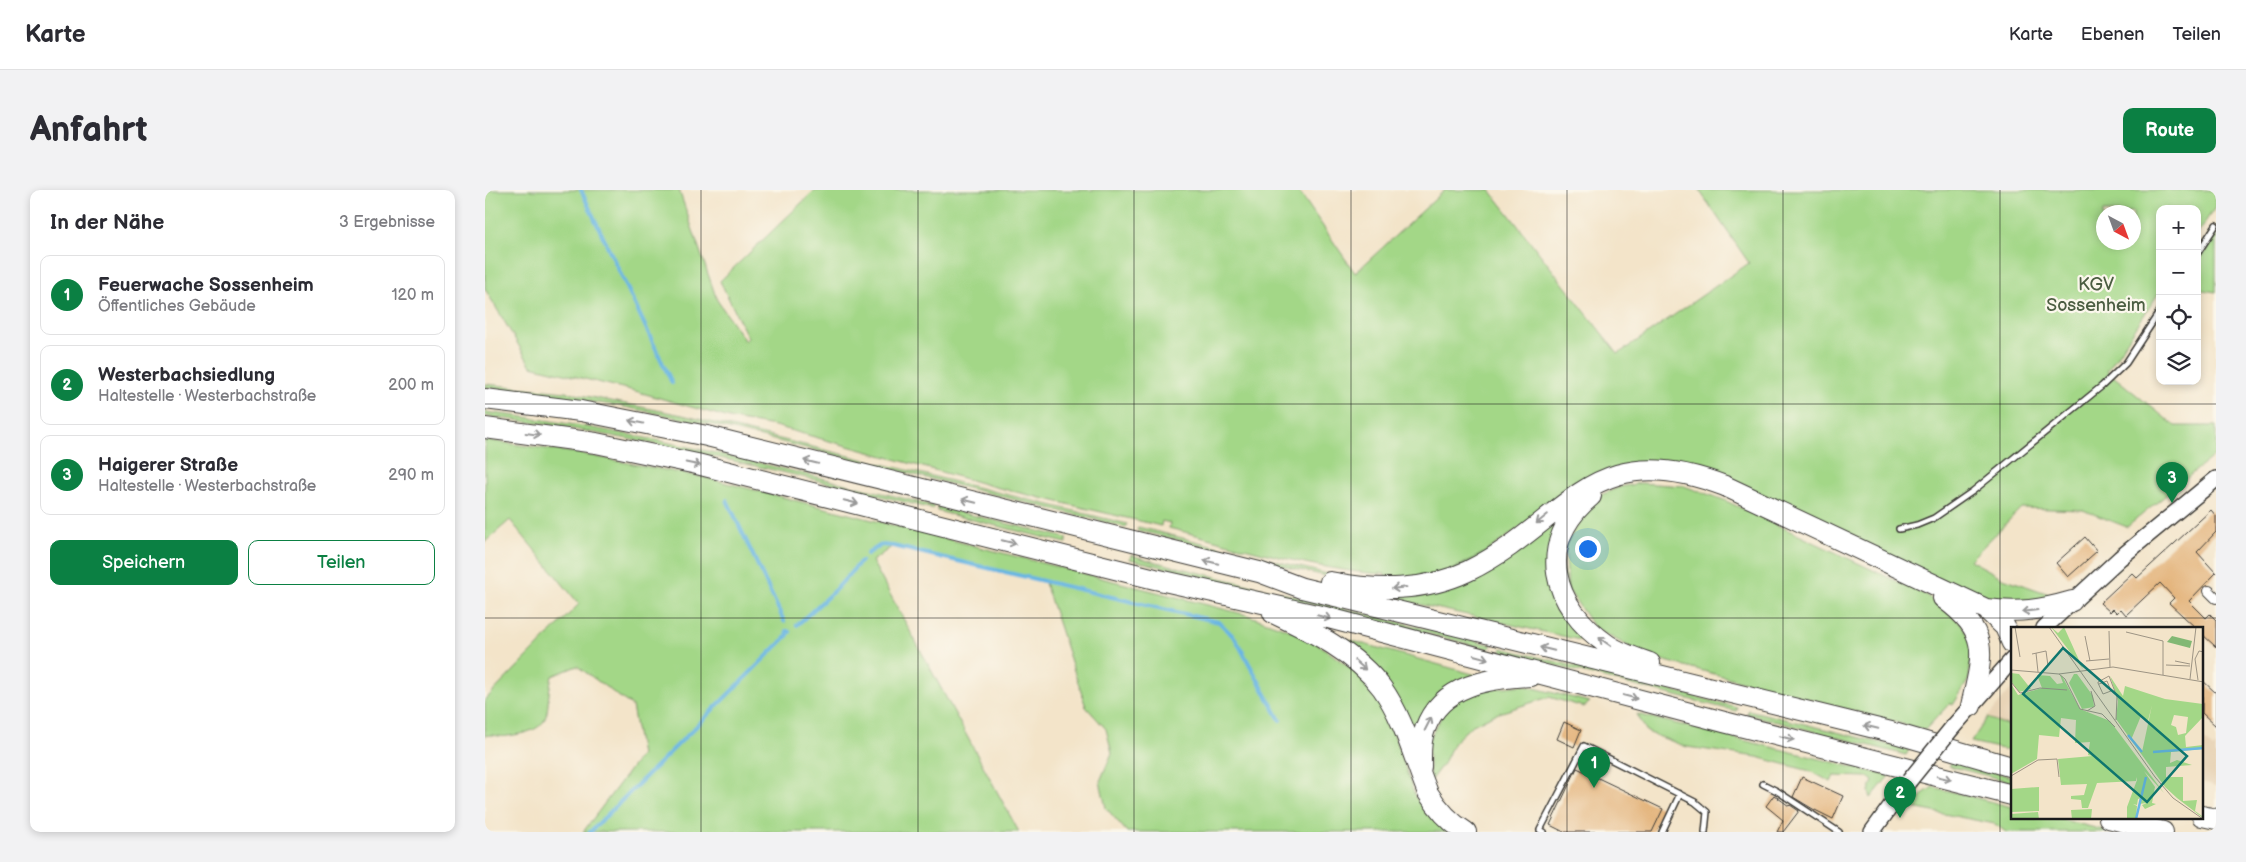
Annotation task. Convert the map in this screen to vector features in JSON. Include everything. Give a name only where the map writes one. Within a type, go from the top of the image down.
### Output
[{"type":"highway","points":[[485,399],[581,411],[707,436],[1259,572],[1302,588],[1891,732],[2011,767]]},
{"type":"highway","points":[[485,428],[596,443],[697,464],[1155,579],[1321,616],[1549,674],[1724,722],[2011,795]]},
{"type":"highway","points":[[1259,572],[1305,577],[1361,588],[1393,589],[1423,586],[1453,577],[1487,560],[1584,489],[1624,472],[1656,469],[1687,474],[1725,486],[1986,609],[2005,627],[2011,641]]},
{"type":"highway","points":[[1697,686],[1655,665],[1609,646],[1578,618],[1564,599],[1557,579],[1556,561],[1558,542],[1565,526],[1576,509],[1595,493],[1617,482],[1638,478],[1662,478],[1714,491],[1840,548],[1943,598],[1961,612],[1984,636],[2011,651]]},
{"type":"highway","points":[[1242,598],[1325,639],[1368,672],[1382,689],[1393,708],[1421,772],[1428,793],[1436,806],[1448,819],[1466,832]]},
{"type":"highway","points":[[1986,609],[2019,612],[2047,608],[2072,601]]},
{"type":"highway","points":[[1971,706],[1980,668],[1979,639],[1974,626]]},
{"type":"highway","points":[[1421,772],[1421,743],[1425,728],[1438,706],[1453,693],[1474,683],[1494,678],[1549,674]]},
{"type":"highway","points":[[2203,816],[2216,819]]},
{"type":"highway","points":[[2117,820],[2163,832]]},
{"type":"main road","points":[[2045,627],[2120,558],[2216,478]]},
{"type":"main road","points":[[1872,832],[1904,787],[1952,728],[2011,661]]},
{"type":"lane","points":[[2200,250],[2216,225]]},
{"type":"lane","points":[[1899,529],[1935,518],[1973,491],[2102,386],[2126,363],[2156,317]]},
{"type":"lane","points":[[1543,832],[1540,830],[1584,746],[1695,802],[1707,812],[1705,832]]},
{"type":"lane","points":[[1763,784],[1777,791],[1839,832]]},
{"type":"lane","points":[[1662,832],[1680,794]]},
{"type":"shaded area","points":[[2011,689],[2011,727],[1987,718]]},
{"type":"shaded area","points":[[2203,739],[2213,749],[2216,746],[2216,786],[2203,782]]},
{"type":"green space","name":"KGV Sossenheim","points":[[485,190],[679,190],[717,300],[745,341],[748,338],[720,281],[815,190],[1298,190],[1355,273],[1445,190],[1490,190],[1618,354],[1749,263],[1699,190],[2216,190],[2216,206],[2201,228],[2201,205],[2156,205],[2156,297],[2107,371],[2175,426],[2216,426],[2216,454],[2127,527],[2083,510],[2021,508],[1970,560],[2003,578],[2055,596],[2028,606],[2002,605],[1983,600],[1723,480],[1700,472],[1668,465],[1628,466],[1597,476],[1569,492],[1483,553],[1454,569],[1422,579],[1402,582],[1364,581],[1308,572],[1137,530],[1138,527],[1336,576],[1378,580],[1413,577],[1385,577],[1385,574],[1358,572],[1304,563],[1169,528],[1170,523],[1162,521],[1161,526],[999,488],[775,426],[733,419],[635,391],[531,366],[485,289]]},
{"type":"green space","points":[[2216,234],[2216,292],[2201,290],[2201,258]]},
{"type":"green space","points":[[485,384],[565,392],[682,415],[1127,524],[1125,527],[713,425],[620,406],[485,387]]},
{"type":"green space","points":[[485,412],[598,429],[655,440],[934,506],[933,509],[766,468],[655,444],[598,433],[485,416]]},
{"type":"green space","points":[[485,440],[576,453],[707,478],[1247,615],[1309,637],[1362,677],[1387,714],[1415,796],[1425,811],[1447,832],[1127,832],[1106,808],[1100,781],[1112,753],[1106,729],[1086,707],[1044,580],[893,546],[872,561],[1019,832],[583,832],[641,755],[632,706],[577,666],[552,676],[547,710],[542,724],[524,733],[505,736],[485,736],[485,700],[579,604],[510,520],[485,542]]},
{"type":"green space","points":[[1640,483],[1684,486],[1724,500],[1926,595],[1961,623],[1972,643],[1969,679],[1953,705],[1950,703],[1925,730],[1647,656],[1594,628],[1568,589],[1565,545],[1591,502],[1603,494],[1620,487]]},
{"type":"green space","points":[[938,507],[1067,538],[1066,543],[937,511]]},
{"type":"green space","points":[[1562,513],[1553,538],[1582,637],[1580,640],[1395,599]]},
{"type":"green space","points":[[1131,555],[1492,645],[1489,649],[1130,559]]},
{"type":"green space","points":[[1342,638],[1480,676],[1414,742],[1343,643]]},
{"type":"green space","points":[[1502,648],[1737,707],[1736,711],[1501,652]]},
{"type":"green space","points":[[1522,685],[1590,702],[1584,707],[1549,697],[1493,715],[1471,726],[1454,742],[1445,761],[1430,781],[1428,742],[1446,708],[1464,696],[1487,689]]},
{"type":"green space","points":[[1748,710],[1909,750],[1906,755],[1747,714]]},
{"type":"green space","points":[[1637,714],[1889,776],[1871,798],[1869,791],[1873,781],[1868,777],[1834,776],[1831,782],[1810,771],[1757,757],[1687,747],[1647,732]]},
{"type":"green space","points":[[1987,718],[2011,727],[2011,751],[1971,742]]},
{"type":"green space","points":[[1953,761],[2011,777],[2011,782],[1949,766]]},
{"type":"green space","points":[[1933,787],[2011,807],[2011,820],[2064,820],[2111,832],[2006,832],[1995,824],[1913,808],[1924,793]]},
{"type":"building","points":[[2211,510],[2216,516],[2216,532],[2197,552],[2216,573],[2189,601],[2206,618],[2210,614],[2216,620],[2216,647],[2203,635],[2203,627],[2195,627],[2169,603],[2174,598],[2160,583],[2126,615],[2121,609],[2117,613],[2113,609],[2110,612],[2100,603],[2132,573],[2137,578]]},
{"type":"building","points":[[2085,537],[2097,551],[2068,577],[2056,563]]},
{"type":"building","points":[[2203,681],[2216,693],[2216,726],[2203,714]]},
{"type":"building","points":[[1564,722],[1581,730],[1574,747],[1557,739]]},
{"type":"building","points":[[1577,768],[1663,809],[1652,832],[1564,832],[1550,825]]},
{"type":"building","points":[[1802,777],[1843,796],[1833,819],[1793,797]]},
{"type":"building","points":[[1774,795],[1799,811],[1783,832],[1777,832],[1783,820],[1766,806]]},
{"type":"waterway","points":[[581,190],[672,383]]},
{"type":"waterway","points":[[727,500],[784,621]]},
{"type":"waterway","points":[[867,554],[881,545],[893,546],[1219,622],[1235,638],[1280,720]]},
{"type":"waterway","points":[[797,625],[838,587],[861,561]]},
{"type":"waterway","points":[[590,832],[788,635],[787,631],[790,632]]},
{"type":"place","name":"Haigerer Straße","points":[[2172,503]]},
{"type":"place","name":"Feuerwache Sossenheim","points":[[1594,788]]},
{"type":"place","name":"Westerbachsiedlung","points":[[1900,818]]}]
